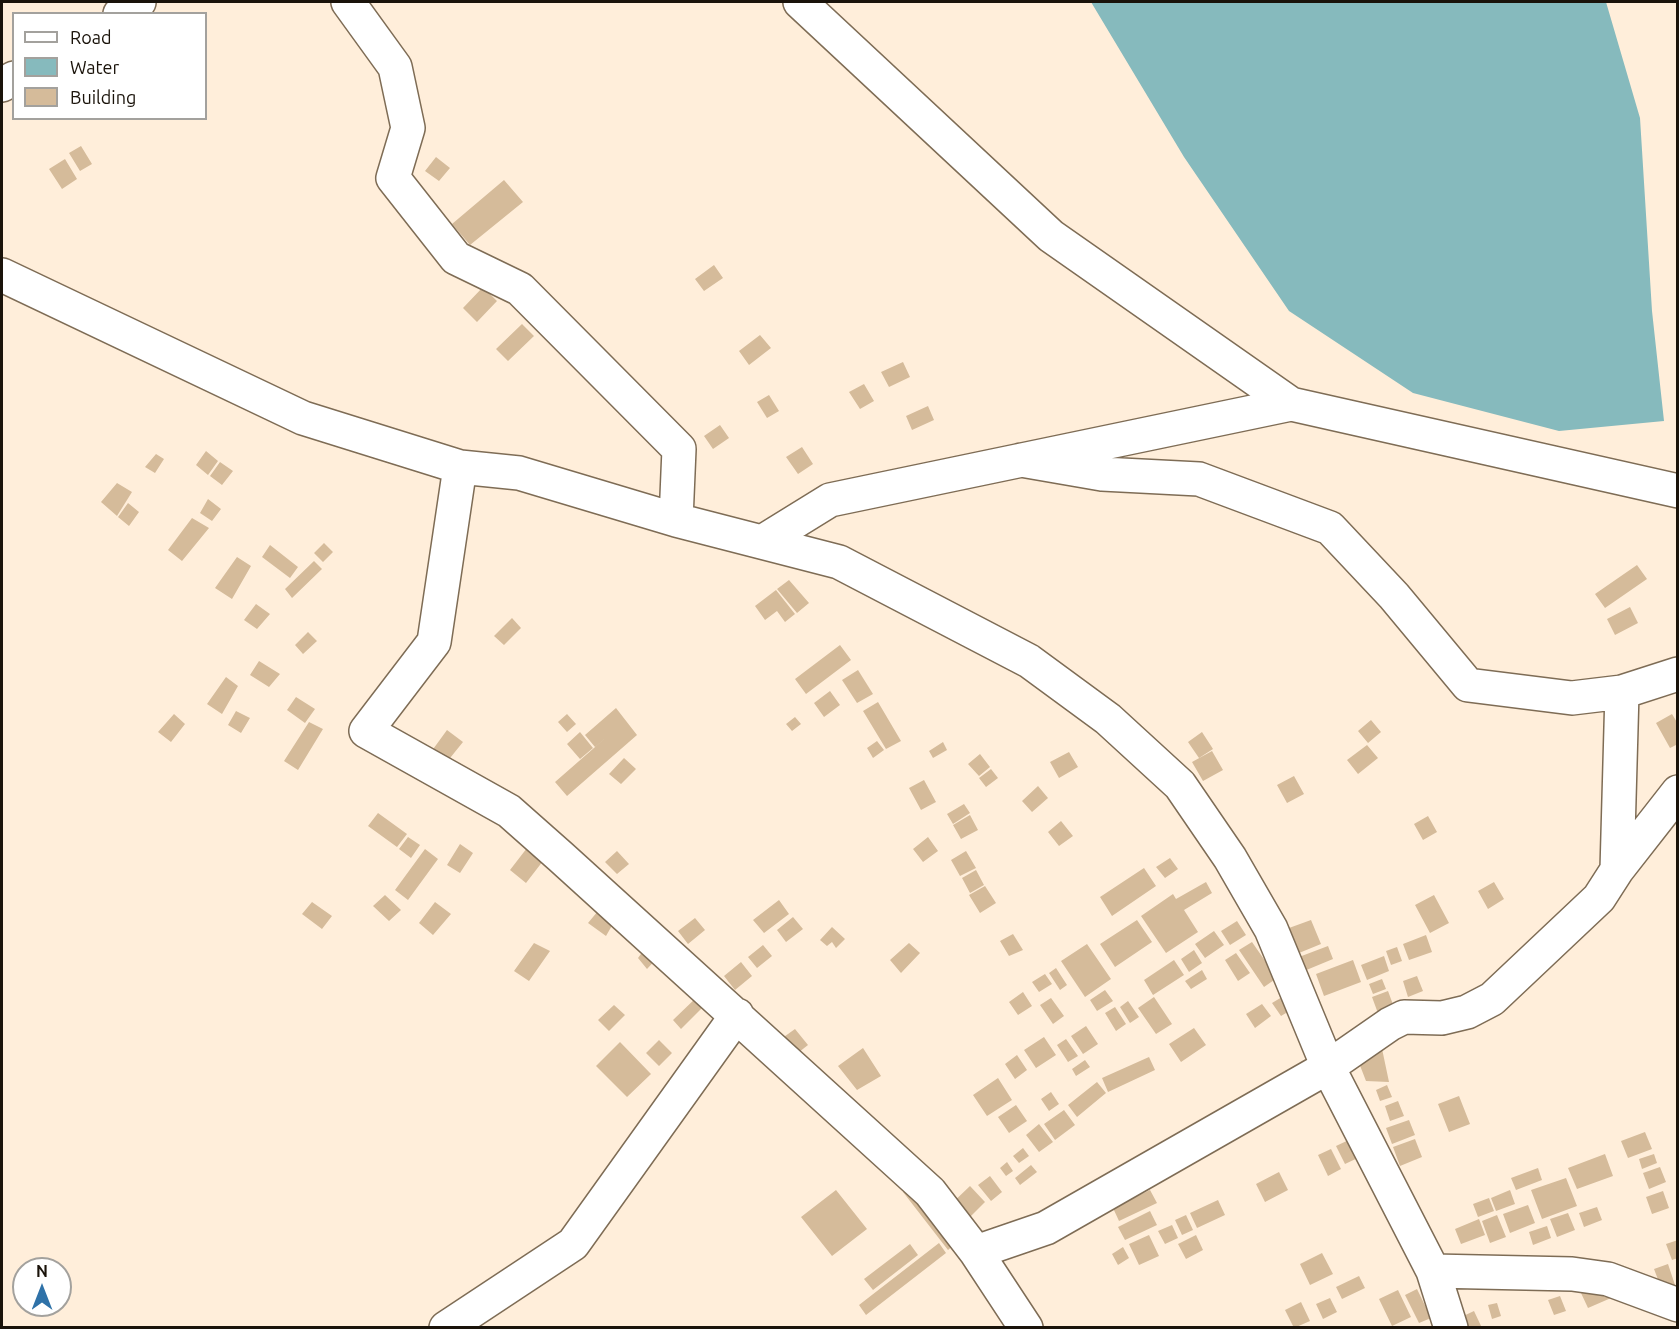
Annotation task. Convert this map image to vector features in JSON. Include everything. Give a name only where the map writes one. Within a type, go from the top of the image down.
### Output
[{"type":"street","points":[[123,12],[139,2]]},
{"type":"street","points":[[348,2],[395,67],[408,128],[393,178],[456,258],[520,289],[679,449],[676,520]]},
{"type":"street","points":[[800,2],[1051,236],[1291,404],[1677,491]]},
{"type":"street","points":[[2,275],[303,418],[460,467],[519,473],[676,520],[840,562],[1029,661],[1124,734],[1180,785],[1230,858],[1271,929],[1328,1067],[1433,1271],[1451,1328]]},
{"type":"street","points":[[762,542],[830,500],[1291,404]]},
{"type":"street","points":[[1021,460],[1102,474],[1198,478],[1330,528],[1394,596],[1467,685],[1572,698],[1622,692],[1677,674]]},
{"type":"street","points":[[460,467],[434,642],[366,731],[509,811],[737,1015],[930,1192],[976,1251],[1026,1328]]},
{"type":"street","points":[[1617,870],[1622,692]]},
{"type":"street","points":[[976,1251],[1046,1228],[1328,1067],[1397,1020],[1415,1016],[1450,1016],[1467,1012],[1492,999],[1599,898],[1617,870],[1677,792]]},
{"type":"street","points":[[446,1328],[573,1244],[737,1015]]},
{"type":"street","points":[[1433,1271],[1581,1275],[1608,1279],[1677,1305]]},
{"type":"water","points":[[1091,2],[1606,2],[1640,118],[1652,311],[1664,421],[1559,431],[1413,393],[1289,311],[1184,157]]},
{"type":"building","points":[[81,146],[92,164],[80,171],[69,153]]},
{"type":"building","points":[[436,157],[450,168],[439,181],[425,171]]},
{"type":"building","points":[[65,159],[77,179],[62,189],[49,169]]},
{"type":"building","points":[[504,180],[523,202],[470,245],[452,224]]},
{"type":"building","points":[[714,265],[723,278],[704,291],[695,279]]},
{"type":"building","points":[[483,287],[497,301],[477,322],[463,308]]},
{"type":"building","points":[[522,324],[534,336],[508,361],[496,349]]},
{"type":"building","points":[[760,335],[771,348],[749,365],[739,351]]},
{"type":"building","points":[[903,362],[910,377],[889,387],[881,372]]},
{"type":"building","points":[[864,384],[874,401],[860,409],[849,392]]},
{"type":"building","points":[[769,395],[779,411],[767,418],[757,402]]},
{"type":"building","points":[[928,406],[934,420],[912,430],[906,416]]},
{"type":"building","points":[[720,425],[729,438],[713,449],[704,436]]},
{"type":"building","points":[[802,447],[813,464],[798,474],[786,457]]},
{"type":"building","points":[[206,451],[218,461],[208,475],[196,465]]},
{"type":"building","points":[[156,454],[164,459],[155,473],[145,467]]},
{"type":"building","points":[[220,462],[233,471],[222,485],[210,476]]},
{"type":"building","points":[[117,483],[132,492],[117,516],[101,502]]},
{"type":"building","points":[[208,499],[221,509],[212,521],[200,513]]},
{"type":"building","points":[[128,503],[139,512],[129,526],[118,517]]},
{"type":"building","points":[[192,518],[209,528],[182,561],[168,550]]},
{"type":"building","points":[[324,543],[333,552],[323,562],[314,553]]},
{"type":"building","points":[[270,545],[298,567],[290,578],[262,557]]},
{"type":"building","points":[[237,557],[251,566],[232,599],[215,588]]},
{"type":"building","points":[[314,561],[322,569],[292,598],[285,589]]},
{"type":"building","points":[[1637,565],[1647,579],[1605,608],[1595,594]]},
{"type":"building","points":[[789,580],[809,603],[797,613],[777,589]]},
{"type":"building","points":[[776,590],[795,614],[785,622],[777,611],[765,620],[755,606]]},
{"type":"building","points":[[256,604],[270,614],[257,629],[244,620]]},
{"type":"building","points":[[1630,607],[1638,623],[1615,635],[1607,619]]},
{"type":"building","points":[[512,618],[521,628],[504,645],[494,636]]},
{"type":"building","points":[[308,632],[317,641],[303,654],[295,645]]},
{"type":"building","points":[[840,645],[851,660],[806,694],[795,679]]},
{"type":"building","points":[[259,661],[280,674],[269,687],[250,675]]},
{"type":"building","points":[[858,670],[873,694],[857,703],[842,680]]},
{"type":"building","points":[[226,677],[238,686],[222,714],[207,704]]},
{"type":"building","points":[[830,691],[840,705],[824,717],[814,703]]},
{"type":"building","points":[[296,697],[315,709],[305,723],[287,710]]},
{"type":"building","points":[[878,702],[901,741],[886,749],[863,711]]},
{"type":"building","points":[[616,708],[637,735],[567,796],[555,782],[610,734],[595,747],[585,735]]},
{"type":"building","points":[[236,711],[250,718],[241,733],[228,725]]},
{"type":"building","points":[[174,714],[185,724],[171,742],[158,732]]},
{"type":"building","points":[[567,714],[576,724],[567,732],[558,722]]},
{"type":"building","points":[[1672,714],[1678,724],[1678,744],[1670,748],[1656,723]]},
{"type":"building","points":[[795,717],[801,724],[792,731],[786,724]]},
{"type":"building","points":[[1371,720],[1381,732],[1368,743],[1358,731]]},
{"type":"building","points":[[309,722],[323,729],[298,770],[284,761]]},
{"type":"building","points":[[447,730],[463,742],[446,763],[431,752]]},
{"type":"building","points":[[580,732],[593,748],[580,759],[567,744]]},
{"type":"building","points":[[1202,732],[1213,749],[1199,758],[1188,742]]},
{"type":"building","points":[[877,741],[884,750],[873,758],[867,748]]},
{"type":"building","points":[[943,742],[947,750],[933,758],[929,751]]},
{"type":"building","points":[[1367,745],[1378,758],[1358,774],[1347,760]]},
{"type":"building","points":[[1212,751],[1223,770],[1203,781],[1192,762]]},
{"type":"building","points":[[1069,752],[1078,767],[1059,778],[1050,762]]},
{"type":"building","points":[[980,754],[990,767],[979,776],[968,764]]},
{"type":"building","points":[[624,758],[636,769],[621,784],[609,774]]},
{"type":"building","points":[[991,769],[998,778],[986,787],[979,778]]},
{"type":"building","points":[[1294,776],[1304,794],[1287,803],[1277,785]]},
{"type":"building","points":[[924,780],[936,802],[921,810],[909,788]]},
{"type":"building","points":[[1038,786],[1048,798],[1032,812],[1022,801]]},
{"type":"building","points":[[964,804],[970,813],[953,824],[947,814]]},
{"type":"building","points":[[378,813],[407,834],[397,847],[368,826]]},
{"type":"building","points":[[970,815],[978,830],[961,839],[953,825]]},
{"type":"building","points":[[1428,816],[1437,832],[1423,840],[1414,824]]},
{"type":"building","points":[[1061,821],[1073,836],[1059,846],[1048,832]]},
{"type":"building","points":[[408,837],[420,845],[411,858],[399,849]]},
{"type":"building","points":[[928,837],[938,851],[923,862],[913,849]]},
{"type":"building","points":[[460,844],[473,853],[460,873],[447,865]]},
{"type":"building","points":[[527,848],[543,861],[526,883],[510,870]]},
{"type":"building","points":[[425,849],[438,859],[408,900],[395,890]]},
{"type":"building","points":[[617,851],[629,864],[617,874],[605,862]]},
{"type":"building","points":[[966,851],[976,868],[960,876],[951,860]]},
{"type":"building","points":[[1170,858],[1178,869],[1165,878],[1156,867]]},
{"type":"building","points":[[1144,868],[1156,886],[1112,916],[1100,897]]},
{"type":"building","points":[[976,870],[984,885],[970,893],[962,878]]},
{"type":"building","points":[[1206,882],[1212,893],[1184,910],[1198,932],[1166,953],[1141,916],[1173,894],[1176,899]]},
{"type":"building","points":[[1494,882],[1504,899],[1488,909],[1478,891]]},
{"type":"building","points":[[985,886],[996,903],[980,913],[969,895]]},
{"type":"building","points":[[385,895],[401,910],[389,921],[373,906]]},
{"type":"building","points":[[1434,895],[1449,923],[1430,933],[1415,905]]},
{"type":"building","points":[[779,900],[789,914],[764,933],[753,920]]},
{"type":"building","points":[[312,902],[332,916],[322,929],[302,914]]},
{"type":"building","points":[[435,902],[451,914],[433,935],[419,923]]},
{"type":"building","points":[[598,911],[614,922],[606,936],[588,923]]},
{"type":"building","points":[[793,917],[803,929],[786,942],[777,930]]},
{"type":"building","points":[[695,918],[705,930],[688,944],[678,931]]},
{"type":"building","points":[[1137,920],[1152,942],[1115,967],[1100,944]]},
{"type":"building","points":[[1311,920],[1321,944],[1299,953],[1289,928]]},
{"type":"building","points":[[1237,921],[1246,935],[1230,945],[1221,931]]},
{"type":"building","points":[[832,927],[845,939],[836,948],[832,942],[827,946],[820,940]]},
{"type":"building","points":[[1214,931],[1224,945],[1205,958],[1195,944]]},
{"type":"building","points":[[1013,934],[1023,950],[1009,956],[1000,941]]},
{"type":"building","points":[[1426,935],[1432,952],[1409,960],[1403,944]]},
{"type":"building","points":[[1252,942],[1277,978],[1264,987],[1239,950]]},
{"type":"building","points":[[534,943],[550,951],[529,981],[514,971]]},
{"type":"building","points":[[909,943],[920,953],[901,973],[890,960]]},
{"type":"building","points":[[1087,944],[1111,979],[1085,997],[1061,961]]},
{"type":"building","points":[[763,945],[772,956],[757,968],[748,957]]},
{"type":"building","points":[[1328,946],[1333,959],[1304,971],[1299,957]]},
{"type":"building","points":[[646,947],[660,955],[647,969],[638,958]]},
{"type":"building","points":[[1397,947],[1402,961],[1391,965],[1386,951]]},
{"type":"building","points":[[1194,950],[1202,963],[1189,972],[1181,959]]},
{"type":"building","points":[[1236,953],[1250,973],[1238,981],[1225,960]]},
{"type":"building","points":[[1384,956],[1389,971],[1367,980],[1361,965]]},
{"type":"building","points":[[1174,960],[1184,975],[1153,995],[1144,980]]},
{"type":"building","points":[[1353,960],[1361,982],[1324,996],[1316,974]]},
{"type":"building","points":[[741,962],[752,976],[735,990],[724,976]]},
{"type":"building","points":[[1056,968],[1067,985],[1060,990],[1049,973]]},
{"type":"building","points":[[1202,970],[1207,979],[1191,989],[1185,981]]},
{"type":"building","points":[[1045,974],[1052,984],[1039,992],[1032,982]]},
{"type":"building","points":[[1417,976],[1423,991],[1408,997],[1403,981]]},
{"type":"building","points":[[1382,979],[1386,989],[1373,994],[1369,984]]},
{"type":"building","points":[[1105,990],[1113,1001],[1097,1011],[1090,1000]]},
{"type":"building","points":[[1388,991],[1395,1010],[1379,1016],[1372,997]]},
{"type":"building","points":[[1023,992],[1032,1006],[1018,1015],[1009,1002]]},
{"type":"building","points":[[699,995],[707,1003],[681,1029],[673,1020]]},
{"type":"building","points":[[1154,997],[1172,1024],[1156,1034],[1138,1008]]},
{"type":"building","points":[[1282,997],[1291,1010],[1281,1016],[1272,1003]]},
{"type":"building","points":[[1051,998],[1064,1016],[1053,1024],[1040,1005]]},
{"type":"building","points":[[1128,1001],[1139,1017],[1130,1023],[1120,1007]]},
{"type":"building","points":[[1262,1004],[1271,1016],[1255,1028],[1246,1014]]},
{"type":"building","points":[[614,1005],[625,1015],[609,1031],[598,1020]]},
{"type":"building","points":[[1115,1007],[1126,1024],[1116,1031],[1105,1013]]},
{"type":"building","points":[[1086,1026],[1098,1044],[1083,1054],[1071,1036]]},
{"type":"building","points":[[1194,1028],[1206,1045],[1181,1062],[1169,1044]]},
{"type":"building","points":[[795,1029],[808,1045],[794,1056],[781,1039]]},
{"type":"building","points":[[1044,1037],[1056,1055],[1036,1068],[1024,1050]]},
{"type":"building","points":[[1066,1039],[1078,1056],[1068,1062],[1057,1045]]},
{"type":"building","points":[[659,1040],[672,1053],[659,1066],[646,1053]]},
{"type":"building","points":[[620,1042],[651,1074],[627,1097],[596,1066]]},
{"type":"building","points":[[1381,1044],[1389,1082],[1366,1081],[1354,1050]]},
{"type":"building","points":[[863,1048],[881,1076],[857,1090],[838,1066]]},
{"type":"building","points":[[1017,1055],[1027,1070],[1015,1079],[1005,1064]]},
{"type":"building","points":[[1149,1057],[1155,1070],[1108,1092],[1102,1078]]},
{"type":"building","points":[[1085,1060],[1090,1067],[1076,1076],[1072,1069]]},
{"type":"building","points":[[998,1078],[1012,1100],[987,1116],[973,1095]]},
{"type":"building","points":[[1097,1082],[1106,1093],[1077,1117],[1068,1105]]},
{"type":"building","points":[[1387,1085],[1392,1097],[1380,1101],[1376,1090]]},
{"type":"building","points":[[1051,1092],[1059,1104],[1049,1111],[1041,1099]]},
{"type":"building","points":[[1459,1096],[1470,1124],[1449,1132],[1438,1104]]},
{"type":"building","points":[[1398,1101],[1404,1116],[1390,1121],[1385,1106]]},
{"type":"building","points":[[1016,1105],[1027,1121],[1009,1133],[998,1117]]},
{"type":"building","points":[[1064,1110],[1075,1125],[1055,1140],[1044,1124]]},
{"type":"building","points":[[1409,1120],[1415,1135],[1392,1144],[1386,1128]]},
{"type":"building","points":[[1039,1124],[1053,1142],[1039,1152],[1026,1135]]},
{"type":"building","points":[[1645,1132],[1652,1149],[1628,1158],[1621,1141]]},
{"type":"building","points":[[1353,1138],[1362,1156],[1345,1164],[1336,1146]]},
{"type":"building","points":[[1415,1139],[1422,1157],[1400,1166],[1393,1147]]},
{"type":"building","points":[[1023,1148],[1029,1156],[1019,1163],[1013,1156]]},
{"type":"building","points":[[1331,1149],[1341,1169],[1328,1176],[1318,1155]]},
{"type":"building","points":[[1605,1154],[1613,1176],[1577,1189],[1568,1168]]},
{"type":"building","points":[[1654,1154],[1657,1163],[1642,1169],[1639,1159]]},
{"type":"building","points":[[1007,1162],[1013,1171],[1006,1176],[1000,1168]]},
{"type":"building","points":[[1031,1165],[1037,1172],[1020,1185],[1015,1178]]},
{"type":"building","points":[[1660,1167],[1666,1182],[1649,1189],[1643,1173]]},
{"type":"building","points":[[1538,1168],[1542,1180],[1516,1190],[1511,1178]]},
{"type":"building","points":[[1279,1172],[1288,1190],[1265,1202],[1256,1184]]},
{"type":"building","points":[[990,1176],[1002,1192],[991,1201],[978,1185]]},
{"type":"building","points":[[1566,1178],[1577,1206],[1542,1219],[1531,1190]]},
{"type":"building","points":[[916,1182],[961,1239],[948,1250],[903,1192]]},
{"type":"building","points":[[970,1186],[985,1202],[963,1224],[947,1208]]},
{"type":"building","points":[[836,1190],[867,1229],[832,1256],[801,1217]]},
{"type":"building","points":[[1150,1190],[1157,1203],[1119,1221],[1113,1208]]},
{"type":"building","points":[[1510,1190],[1515,1204],[1496,1211],[1491,1198]]},
{"type":"building","points":[[1663,1191],[1669,1208],[1652,1214],[1646,1197]]},
{"type":"building","points":[[1489,1198],[1494,1211],[1478,1217],[1473,1204]]},
{"type":"building","points":[[1218,1200],[1225,1215],[1197,1228],[1190,1213]]},
{"type":"building","points":[[1528,1205],[1535,1223],[1510,1233],[1503,1214]]},
{"type":"building","points":[[1597,1207],[1602,1220],[1584,1227],[1579,1213]]},
{"type":"building","points":[[1150,1211],[1157,1225],[1125,1240],[1118,1227]]},
{"type":"building","points":[[1568,1213],[1575,1230],[1557,1237],[1550,1219]]},
{"type":"building","points":[[1186,1215],[1193,1230],[1182,1235],[1175,1220]]},
{"type":"building","points":[[1497,1215],[1506,1237],[1490,1243],[1482,1221]]},
{"type":"building","points":[[1479,1219],[1485,1235],[1461,1244],[1455,1229]]},
{"type":"building","points":[[1172,1225],[1178,1238],[1165,1244],[1158,1231]]},
{"type":"building","points":[[1547,1226],[1551,1238],[1533,1245],[1529,1232]]},
{"type":"building","points":[[1149,1235],[1159,1256],[1139,1265],[1129,1244]]},
{"type":"building","points":[[1196,1235],[1203,1250],[1186,1259],[1178,1244]]},
{"type":"building","points":[[1678,1240],[1678,1258],[1672,1260],[1666,1244]]},
{"type":"building","points":[[939,1243],[946,1253],[866,1315],[859,1305]]},
{"type":"building","points":[[910,1244],[918,1255],[873,1290],[864,1279]]},
{"type":"building","points":[[1123,1247],[1129,1258],[1118,1265],[1112,1254]]},
{"type":"building","points":[[1322,1253],[1333,1274],[1310,1285],[1300,1264]]},
{"type":"building","points":[[1668,1264],[1675,1285],[1662,1290],[1654,1269]]},
{"type":"building","points":[[1597,1268],[1611,1298],[1588,1308],[1574,1278]]},
{"type":"building","points":[[1359,1276],[1365,1288],[1342,1299],[1336,1287]]},
{"type":"building","points":[[1417,1289],[1431,1318],[1419,1323],[1405,1295]]},
{"type":"building","points":[[1398,1290],[1411,1317],[1392,1326],[1379,1299]]},
{"type":"building","points":[[1560,1296],[1566,1311],[1554,1315],[1548,1300]]},
{"type":"building","points":[[1330,1298],[1337,1312],[1323,1319],[1316,1304]]},
{"type":"building","points":[[1301,1302],[1310,1321],[1294,1328],[1285,1310]]},
{"type":"building","points":[[1497,1303],[1501,1316],[1492,1319],[1488,1305]]},
{"type":"building","points":[[1474,1311],[1482,1328],[1461,1328],[1457,1319]]}]
